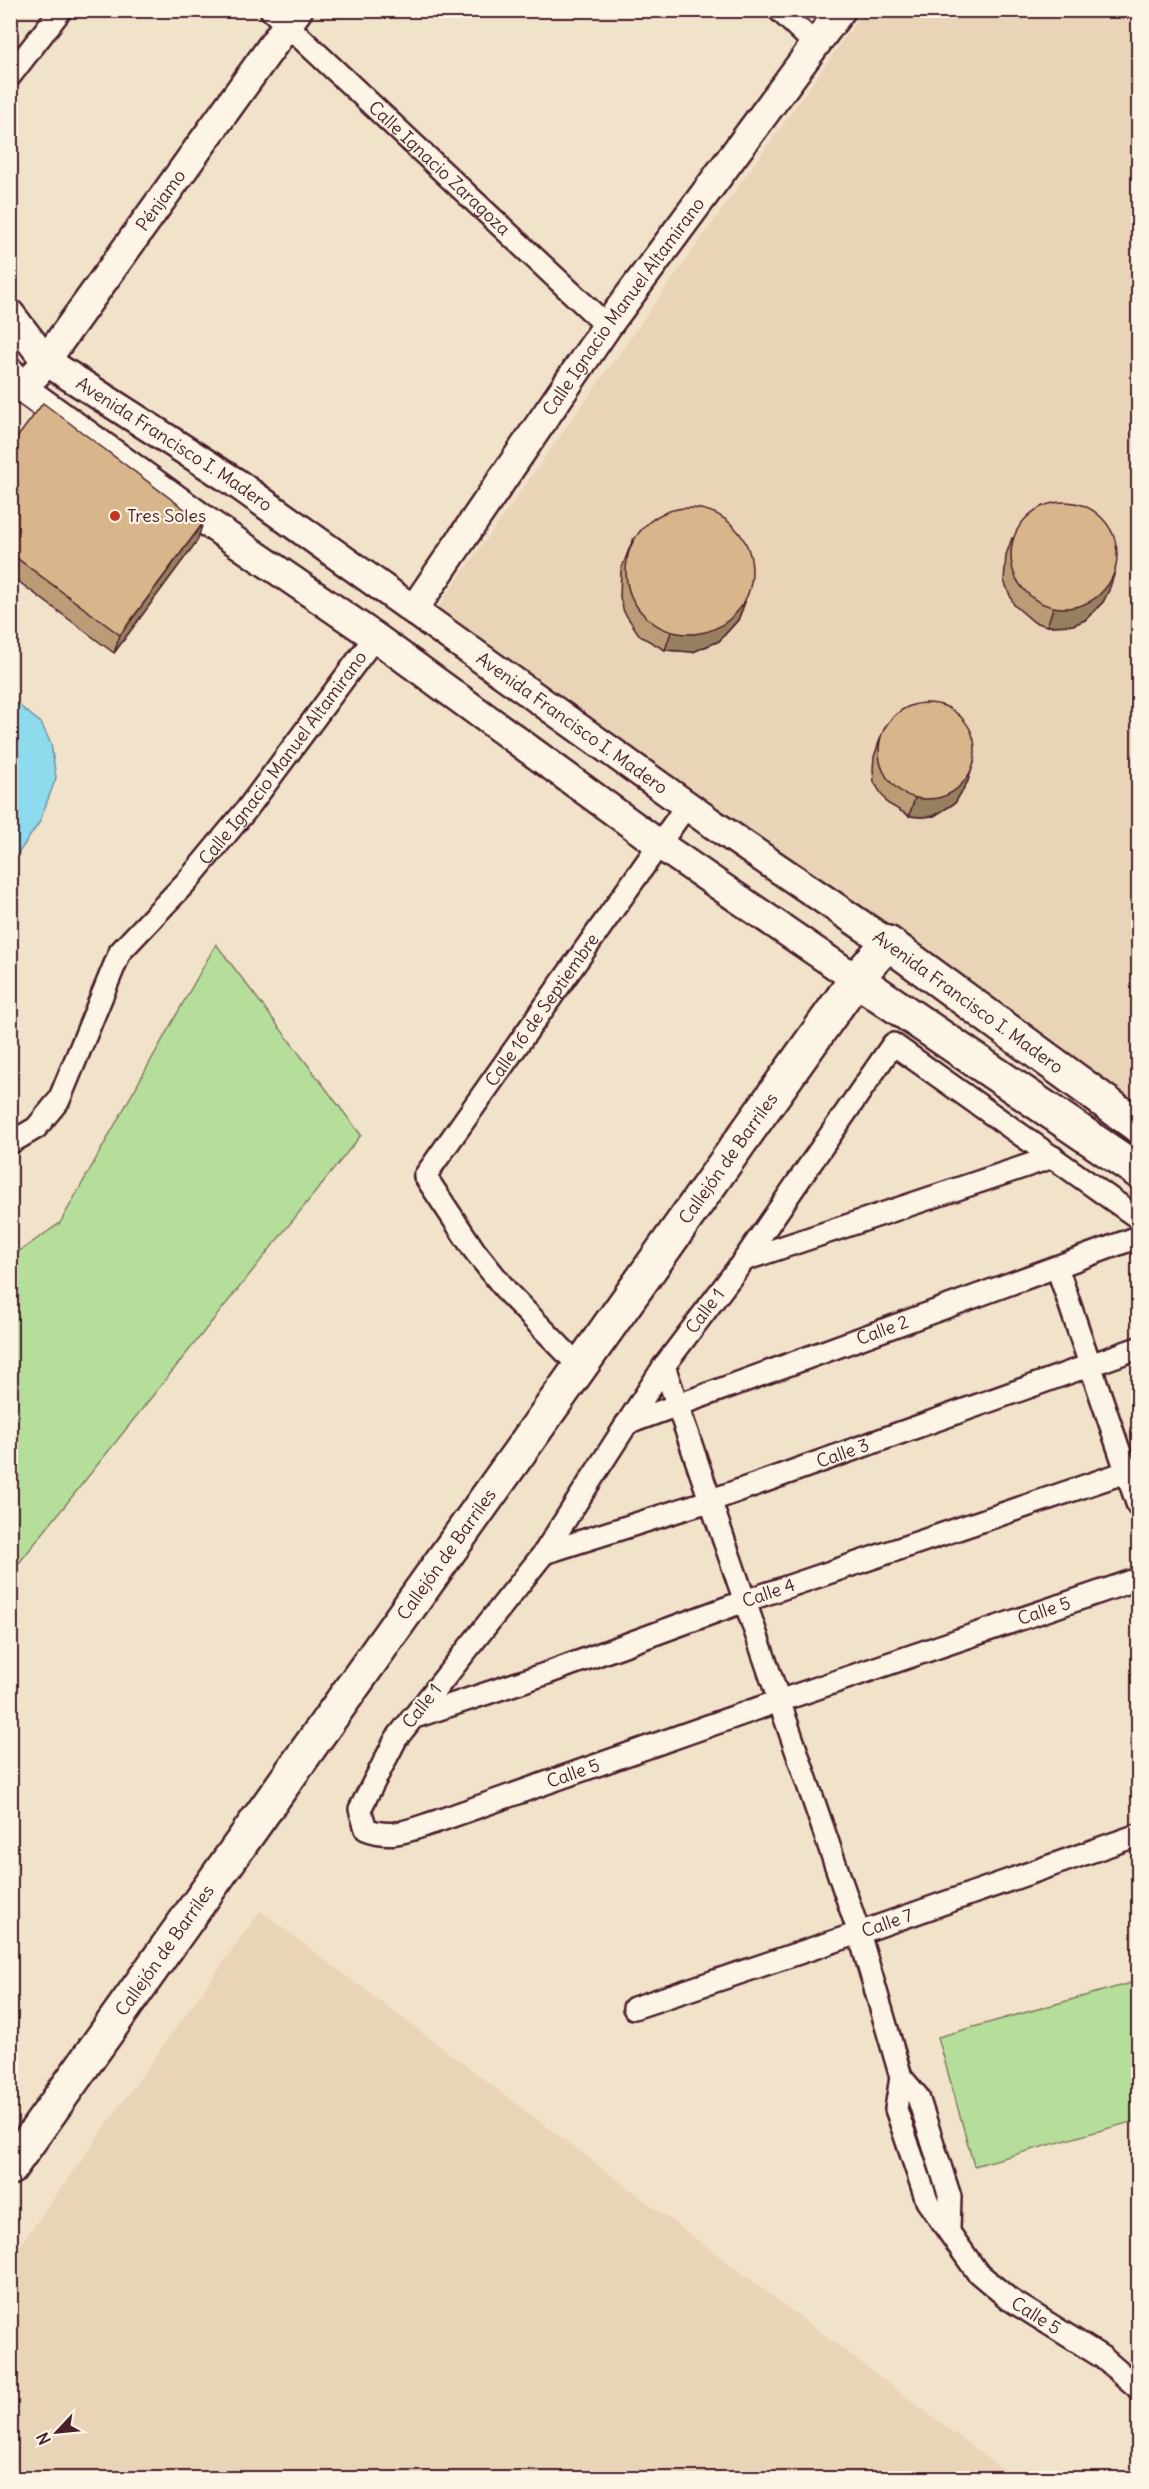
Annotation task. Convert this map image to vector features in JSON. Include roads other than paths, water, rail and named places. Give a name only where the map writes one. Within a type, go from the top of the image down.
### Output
[{"type":"main road","name":"Calle Ignacio Manuel Altamirano","points":[[414,609],[607,326],[841,10]]},
{"type":"main road","name":"Pénjamo","points":[[18,381],[46,361],[285,16]]},
{"type":"main road","name":"Avenida Francisco I. Madero","points":[[10,314],[46,361],[236,483],[687,805],[888,943],[1138,1126]]},
{"type":"main road","name":"Avenida Francisco I. Madero","points":[[18,381],[213,526],[375,637],[660,845],[1138,1171]]},
{"type":"main road","name":"Callejón de Barriles","points":[[10,2168],[856,979],[888,943]]},
{"type":"street","points":[[10,76],[61,10]]},
{"type":"street","points":[[779,10],[816,45]]},
{"type":"street","name":"Calle Ignacio Zaragoza","points":[[285,16],[607,326]]},
{"type":"street","name":"Calle Ignacio Manuel Altamirano","points":[[10,1143],[36,1128],[59,1100],[120,952],[189,879],[247,809],[375,637]]},
{"type":"street","name":"Calle 16 de Septiembre","points":[[580,1367],[509,1294],[474,1250],[425,1176],[687,805]]},
{"type":"street","name":"Calle 1","points":[[366,1829],[360,1809],[396,1739],[544,1553],[664,1366],[744,1260],[893,1044],[1138,1218]]},
{"type":"street","points":[[744,1260],[1053,1158]]},
{"type":"street","name":"Calle 2","points":[[626,1424],[1138,1237]]},
{"type":"street","points":[[1057,1267],[1090,1365],[1133,1470],[1138,1506]]},
{"type":"street","name":"Calle 3","points":[[544,1553],[712,1500],[1138,1348]]},
{"type":"street","name":"Calle 5","points":[[664,1366],[712,1500],[859,1933],[902,2077],[918,2097],[950,2197],[948,2228],[977,2272],[1009,2299],[1102,2357],[1138,2388]]},
{"type":"street","name":"Calle 4","points":[[412,1718],[545,1674],[745,1601],[1133,1470]]},
{"type":"street","name":"Calle 5","points":[[366,1829],[381,1835],[404,1832],[438,1821],[779,1701],[1138,1579]]},
{"type":"street","name":"Calle 7","points":[[634,2008],[859,1933],[1138,1835]]},
{"type":"water","points":[[11,699],[41,723],[51,744],[56,778],[39,823],[17,855],[11,857]]},
{"type":"place","name":"Tres Soles","points":[[115,516]]}]
